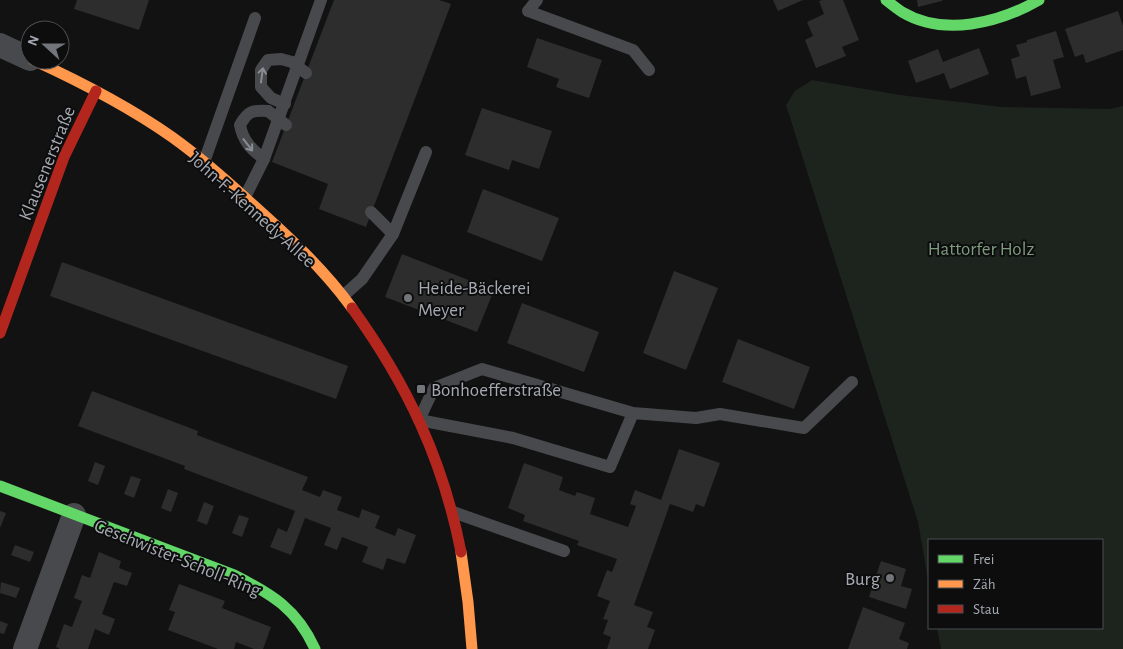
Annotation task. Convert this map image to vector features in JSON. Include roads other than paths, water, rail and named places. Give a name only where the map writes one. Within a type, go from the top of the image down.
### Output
[{"type":"street","points":[[886,0],[910,17],[929,23],[944,24],[986,22],[1028,8],[1039,0]]},
{"type":"street","name":"John-F.-Kennedy-Allee","points":[[0,46],[20,54]]},
{"type":"street","name":"John-F.-Kennedy-Allee","points":[[53,70],[96,91],[174,138],[284,232],[314,262],[343,296],[386,358],[419,420],[438,464],[452,512],[466,581],[472,649]]},
{"type":"street","name":"Klausenerstraße","points":[[0,333],[64,158],[96,91]]},
{"type":"street","name":"Geschwister-Scholl-Ring","points":[[0,486],[234,575],[270,593],[294,612],[310,636],[315,649]]},
{"type":"street","name":"Geschwister-Scholl-Ring","points":[[25,649],[74,515]]},
{"type":"lane","points":[[245,197],[264,159],[321,0]]},
{"type":"lane","points":[[537,0],[528,11],[633,50],[649,70]]},
{"type":"lane","points":[[204,162],[255,18]]},
{"type":"lane","points":[[285,104],[271,98],[261,88],[261,70],[268,60],[281,59],[292,62],[306,73]]},
{"type":"lane","points":[[264,159],[251,149],[242,136],[240,125],[245,116],[254,110],[268,111],[286,126]]},
{"type":"lane","points":[[343,296],[362,279],[393,234],[426,152]]},
{"type":"lane","points":[[371,212],[393,234]]},
{"type":"lane","points":[[633,413],[610,467],[513,438],[419,420],[434,388],[482,369],[633,413],[696,418],[720,414],[804,428],[852,382]]},
{"type":"lane","points":[[452,512],[564,551]]},
{"type":"place","name":"Heide-Bäckerei Meyer","points":[[408,298]]},
{"type":"place","name":"Bonhoefferstraße","points":[[421,389]]},
{"type":"place","name":"Burg","points":[[890,578]]},
{"type":"park label","name":"Hattorfer Holz","points":[[981,248]]}]
